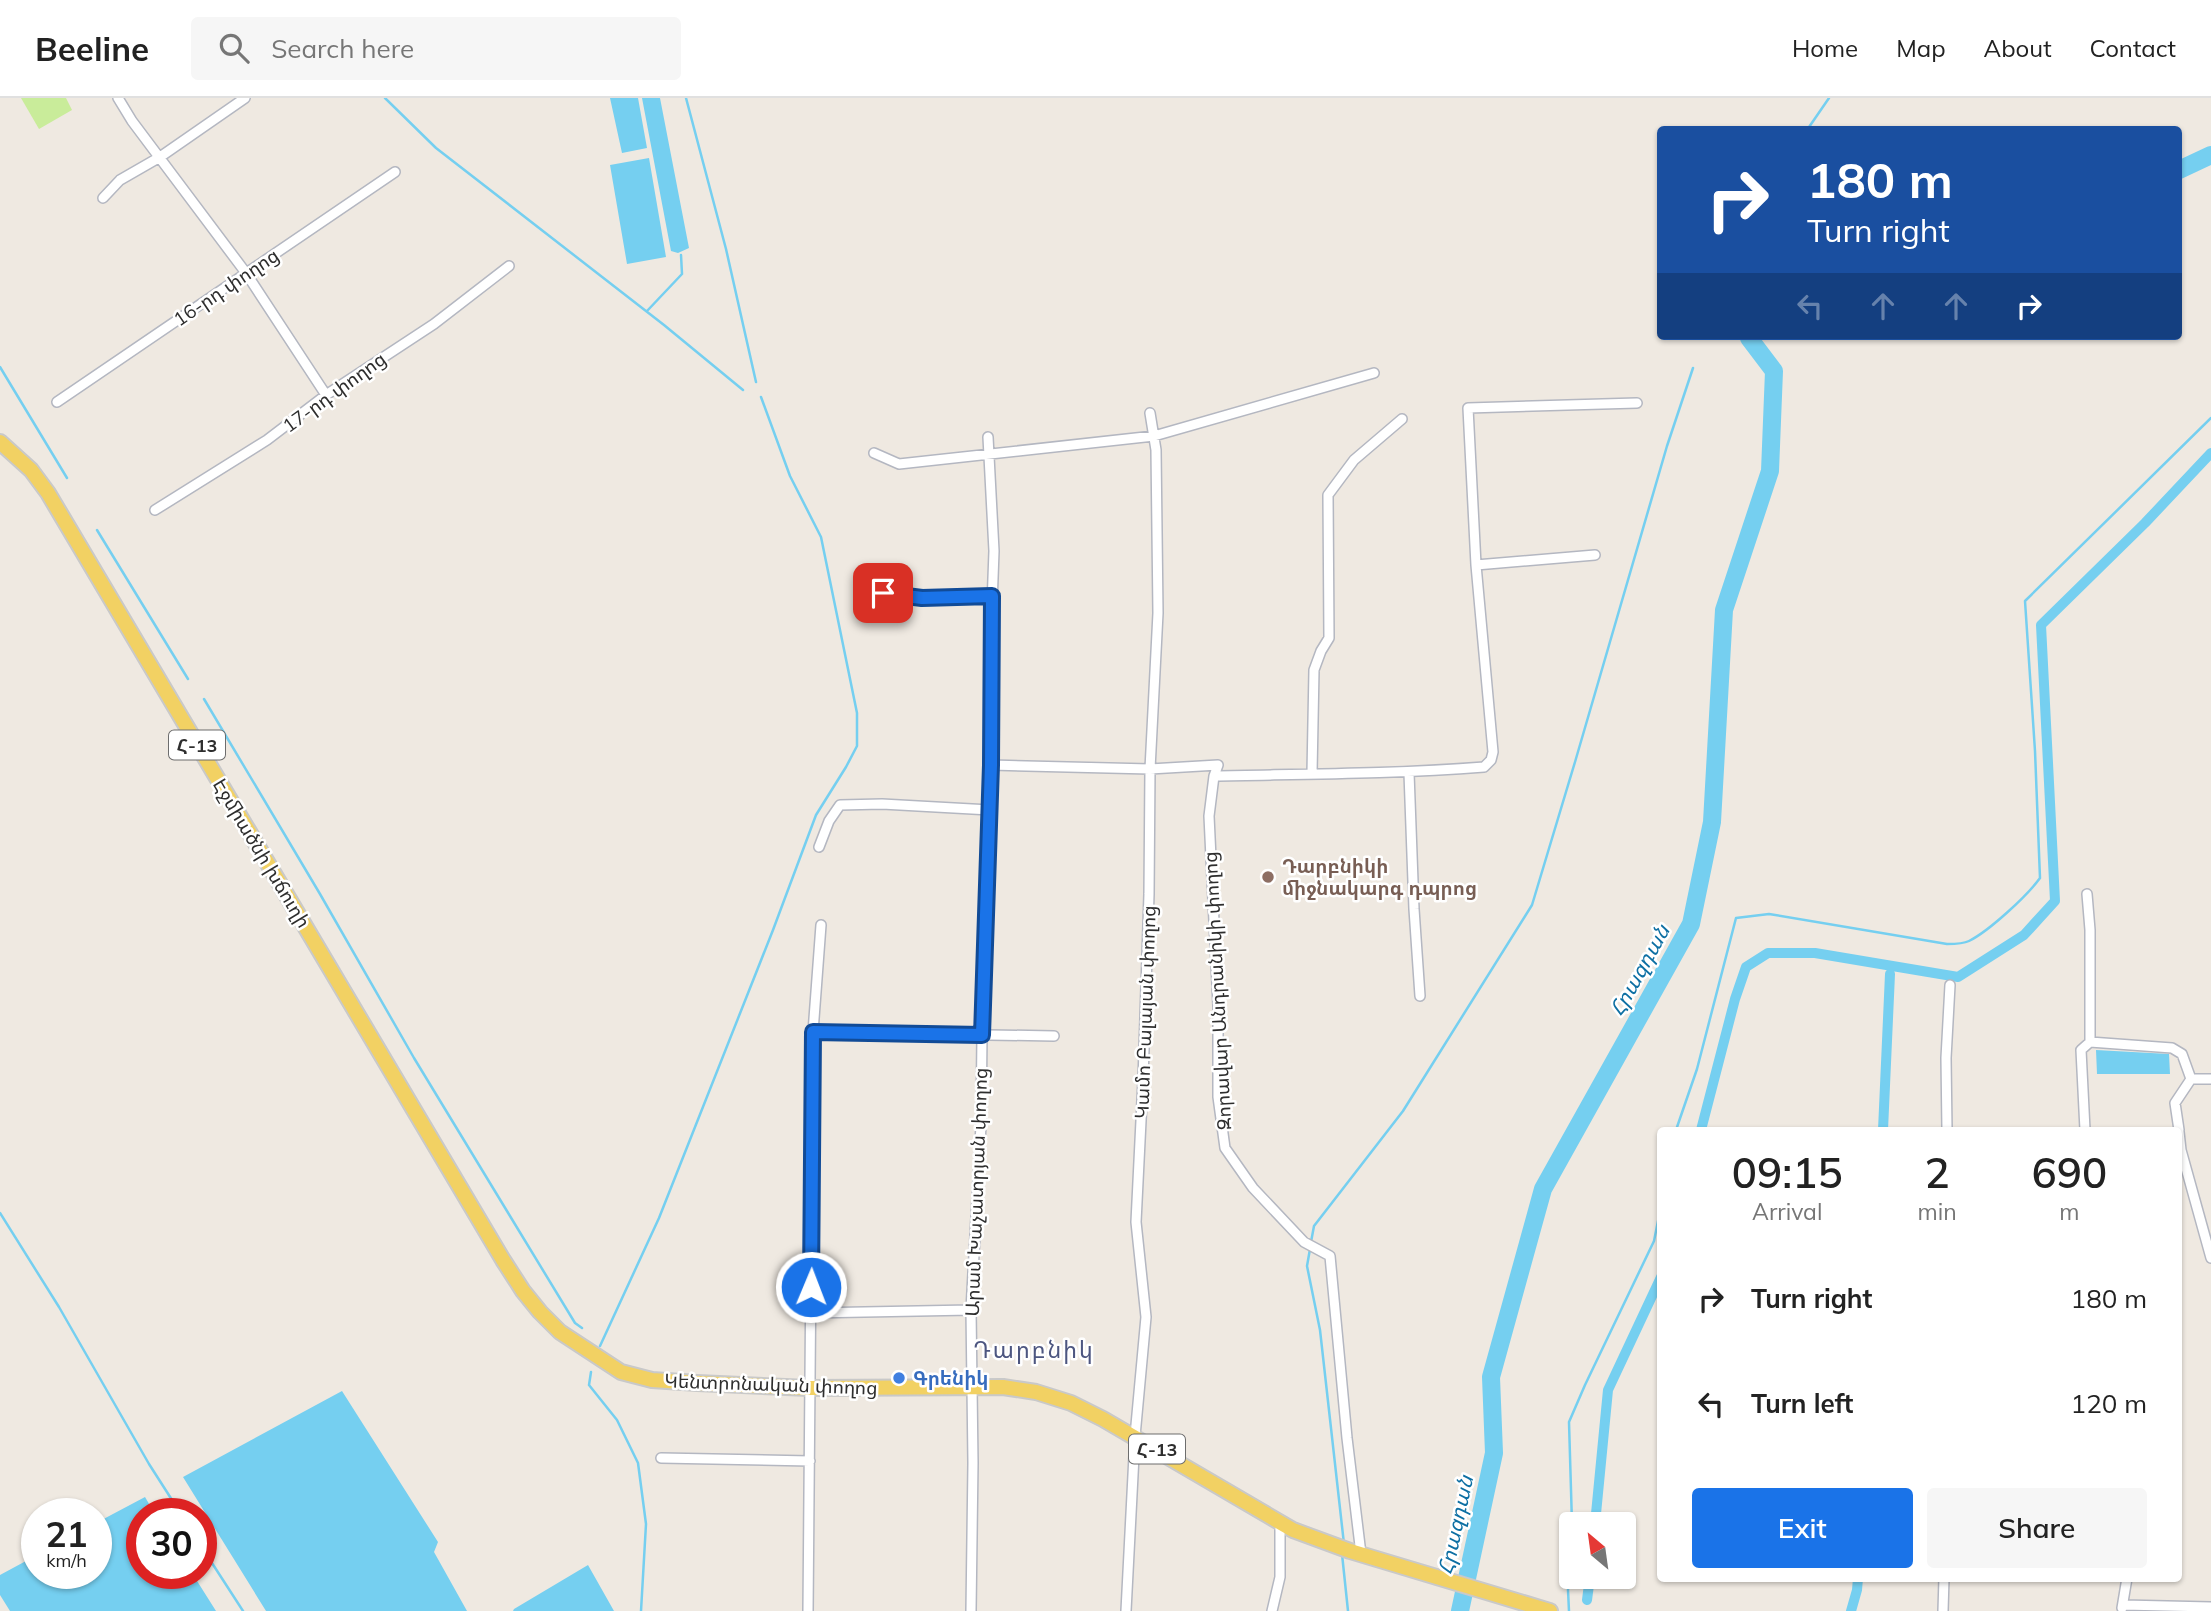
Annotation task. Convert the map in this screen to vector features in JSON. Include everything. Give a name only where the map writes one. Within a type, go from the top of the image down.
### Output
[{"type":"main road","name":"Էջմիածնի խճուղի","points":[[0,442],[31,470],[54,503],[523,1291],[560,1332],[581,1346]]},
{"type":"main road","name":"Կենտրոնական փողոց","points":[[581,1346],[621,1372],[652,1380],[809,1388],[1016,1388],[1056,1398],[1135,1436],[1293,1530],[1356,1552]]},
{"type":"main road","name":"Հ-13","points":[[1356,1552],[1550,1611]]},
{"type":"street","points":[[118,98],[132,121],[246,273],[326,395]]},
{"type":"street","points":[[103,198],[120,180],[160,158],[245,98]]},
{"type":"street","name":"16-րդ փողոց","points":[[57,402],[395,172]]},
{"type":"street","name":"17-րդ փողոց","points":[[155,510],[267,440],[326,395],[434,324],[509,266]]},
{"type":"street","points":[[874,453],[900,464],[1154,436],[1374,373]]},
{"type":"street","points":[[991,765],[1150,769],[1218,765],[1214,776],[1409,773],[1484,767],[1491,760],[1493,752],[1476,565],[1468,408],[1637,403]]},
{"type":"street","name":"Կամո Բալայան փողոց","points":[[1126,1611],[1135,1436],[1146,1317],[1136,1222],[1149,908],[1150,769],[1158,613],[1156,450],[1150,413]]},
{"type":"street","points":[[1312,773],[1314,670],[1329,638],[1328,495],[1354,460],[1402,419]]},
{"type":"street","name":"Արամ Խաչատրյան փողոց","points":[[971,1611],[971,1310],[981,1125],[991,765],[994,551],[988,437]]},
{"type":"street","points":[[1476,565],[1595,555]]},
{"type":"street","points":[[883,593],[922,598],[992,596]]},
{"type":"street","points":[[1409,773],[1420,996]]},
{"type":"street","name":"Զորավար Անդրանիկի փողոց","points":[[1214,776],[1209,816],[1218,1006],[1218,1097],[1225,1148],[1253,1188],[1304,1242],[1330,1256],[1356,1552]]},
{"type":"street","points":[[819,847],[829,821],[840,805],[882,804],[990,810]]},
{"type":"street","points":[[2087,894],[2090,930],[2090,1042]]},
{"type":"street","points":[[808,1611],[813,1032],[821,925]]},
{"type":"street","points":[[1947,1127],[1946,1058],[1950,985]]},
{"type":"street","points":[[813,1032],[1054,1037]]},
{"type":"street","points":[[2085,1127],[2081,1050],[2090,1042],[2172,1048],[2182,1055],[2191,1079]]},
{"type":"street","points":[[2191,1079],[2211,1079]]},
{"type":"street","points":[[2178,1127],[2175,1103],[2191,1079]]},
{"type":"street","points":[[2182,1154],[2211,1258]]},
{"type":"street","points":[[811,1313],[971,1310]]},
{"type":"street","points":[[661,1458],[810,1461]]},
{"type":"street","points":[[1272,1611],[1280,1577],[1280,1523]]},
{"type":"street","points":[[1943,1611],[1944,1582]]},
{"type":"street","points":[[2126,1582],[2122,1608],[2211,1607]]},
{"type":"green space","points":[[21,98],[66,98],[72,110],[39,129]]},
{"type":"water","points":[[610,98],[638,98],[647,148],[622,153]]},
{"type":"water","points":[[642,98],[660,98],[689,248],[678,253],[671,251]]},
{"type":"water","points":[[649,158],[666,257],[627,264],[610,165]]},
{"type":"water","points":[[2096,1050],[2169,1054],[2170,1074],[2097,1074]]},
{"type":"water","points":[[342,1391],[438,1542],[434,1552],[467,1611],[266,1611],[217,1532],[217,1498],[196,1498],[183,1477]]},
{"type":"water","points":[[126,1507],[126,1589],[202,1589],[216,1611],[10,1611],[0,1595],[0,1575],[21,1564],[21,1589],[112,1589],[112,1515]]},
{"type":"water","points":[[588,1565],[614,1611],[513,1611],[514,1609]]},
{"type":"waterway","points":[[385,98],[436,148],[664,325],[743,390]]},
{"type":"waterway","points":[[686,98],[726,249],[756,382]]},
{"type":"waterway","points":[[1810,126],[1829,98]]},
{"type":"waterway","name":"Հրազդան","points":[[2182,169],[2211,155]]},
{"type":"waterway","points":[[647,311],[682,274],[681,255]]},
{"type":"waterway","name":"Հրազդան","points":[[1460,1611],[1494,1453],[1491,1377],[1543,1189],[1691,924],[1712,822],[1724,610],[1770,471],[1774,371],[1751,340]]},
{"type":"waterway","points":[[0,367],[67,478]]},
{"type":"waterway","points":[[1311,1242],[1314,1226],[1403,1111],[1532,905],[1667,446],[1693,368]]},
{"type":"waterway","points":[[600,1346],[659,1218],[816,815],[857,746],[857,713],[821,537],[790,476],[761,397]]},
{"type":"waterway","points":[[1677,1127],[1697,1069],[1736,918],[1769,914],[1947,944],[1961,943],[1969,941],[1997,921],[2040,878],[2025,601],[2211,418]]},
{"type":"waterway","points":[[1702,1127],[1746,967],[1768,953],[1815,953],[1958,977],[2024,935],[2055,901],[2041,625],[2145,523],[2211,453]]},
{"type":"waterway","points":[[97,530],[188,679]]},
{"type":"waterway","points":[[204,699],[414,1058],[575,1323],[582,1328]]},
{"type":"waterway","points":[[1883,1127],[1890,974]]},
{"type":"waterway","points":[[0,1213],[59,1307],[171,1498]]},
{"type":"waterway","points":[[1572,1512],[1569,1422],[1654,1241],[1657,1226]]},
{"type":"waterway","points":[[1310,1249],[1307,1266],[1320,1330],[1344,1544]]},
{"type":"waterway","points":[[1596,1512],[1608,1390],[1657,1286]]},
{"type":"waterway","points":[[591,1372],[589,1385],[617,1420],[638,1463],[646,1524],[641,1611]]},
{"type":"waterway","points":[[1342,1554],[1348,1611]]},
{"type":"waterway","points":[[217,1571],[243,1611]]},
{"type":"waterway","points":[[1851,1611],[1858,1582]]},
{"type":"waterway","points":[[1568,1589],[1569,1611]]},
{"type":"waterway","points":[[1587,1600],[1588,1589]]},
{"type":"place","name":"Դարբնիկի միջնակարգ դպրոց","points":[[1268,877]]},
{"type":"place","name":"Գրենիկ","points":[[899,1378]]},
{"type":"district","name":"Դարբնիկ","points":[[1034,1349]]},
{"type":"route","points":[[811,1287],[813,1032],[982,1035],[991,765],[992,596],[922,598],[883,593]]}]
